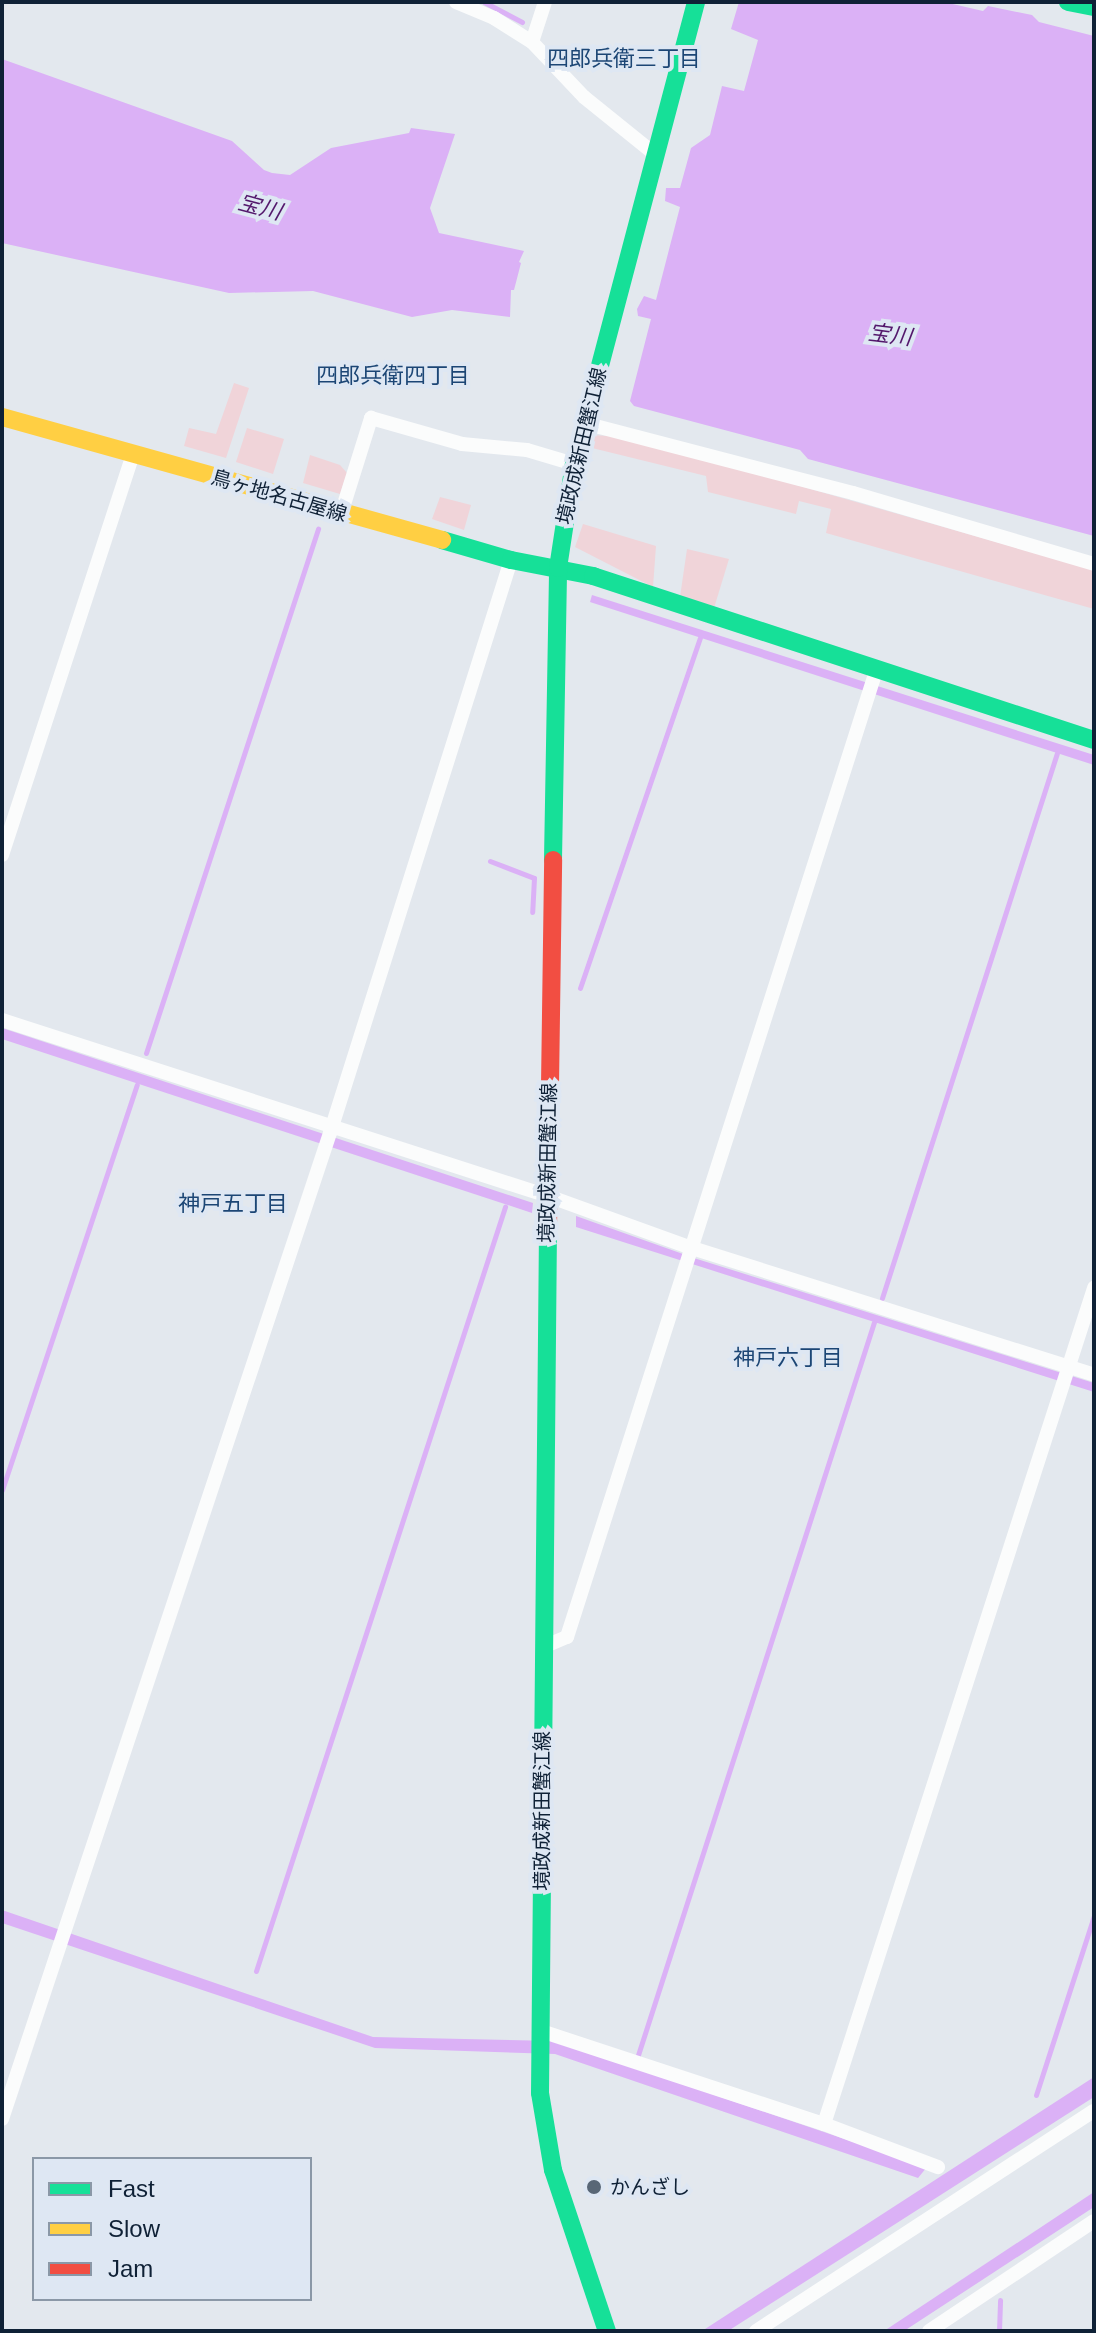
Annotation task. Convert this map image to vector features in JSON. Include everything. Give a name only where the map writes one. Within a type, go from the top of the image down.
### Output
[{"type":"main road","name":"境政成新田蟹江線","points":[[607,2331],[553,2170],[543,2128],[541,2064],[548,1196],[558,568],[574,464],[696,2]]},
{"type":"main road","points":[[1068,2],[1094,7]]},
{"type":"main road","name":"鳥ヶ地名古屋線","points":[[2,417],[511,560],[593,576],[872,682],[1094,740]]},
{"type":"street","points":[[532,42],[545,2]]},
{"type":"street","points":[[460,3],[494,18],[532,42],[584,97],[657,156]]},
{"type":"street","points":[[341,514],[371,418],[462,444],[527,450],[574,464]]},
{"type":"street","points":[[584,423],[853,493],[1094,564]]},
{"type":"street","points":[[2,855],[133,454]]},
{"type":"street","points":[[2,2119],[331,1130],[511,560]]},
{"type":"street","points":[[543,1647],[567,1637],[872,682]]},
{"type":"street","points":[[2,1020],[331,1130],[548,1196],[689,1255],[1066,1375],[1094,1375]]},
{"type":"street","points":[[824,2124],[1094,1288]]},
{"type":"street","points":[[541,2031],[824,2124],[938,2167]]},
{"type":"street","points":[[756,2331],[1094,2111]]},
{"type":"street","points":[[929,2331],[1094,2221]]},
{"type":"shaded area","points":[[234,383],[249,388],[226,458],[184,446],[189,428],[216,434]]},
{"type":"shaded area","points":[[247,428],[284,439],[273,474],[236,462]]},
{"type":"shaded area","points":[[589,435],[611,436],[786,482],[1094,570],[1094,609],[826,533],[831,509],[799,501],[796,514],[708,492],[706,476],[588,447]]},
{"type":"shaded area","points":[[310,455],[340,465],[347,473],[340,494],[303,483]]},
{"type":"shaded area","points":[[440,497],[471,505],[464,530],[432,519]]},
{"type":"shaded area","points":[[583,524],[656,546],[653,587],[575,547]]},
{"type":"shaded area","points":[[687,549],[729,559],[714,608],[680,597]]},
{"type":"water","name":"宝川","points":[[739,2],[944,2],[983,11],[988,6],[1032,15],[1039,22],[1094,36],[1094,536],[808,459],[800,450],[634,406],[630,401],[651,319],[638,316],[637,309],[644,296],[656,300],[680,207],[665,201],[666,188],[680,188],[691,148],[710,135],[722,86],[744,91],[758,40],[731,29]]},
{"type":"water","name":"宝川","points":[[2,59],[232,141],[264,170],[272,173],[290,175],[331,148],[409,133],[411,128],[455,134],[430,208],[439,233],[524,251],[514,290],[511,290],[510,317],[452,310],[412,317],[313,291],[229,293],[2,243]]},
{"type":"water","points":[[592,595],[1094,755],[1094,765],[590,602]]},
{"type":"water","points":[[2,1028],[533,1203],[532,1213],[2,1039]]},
{"type":"water","points":[[576,1216],[697,1259],[1094,1383],[1094,1392],[576,1227]]},
{"type":"water","points":[[2,1910],[373,2037],[555,2041],[927,2167],[918,2178],[555,2054],[375,2048],[2,1923]]},
{"type":"water","points":[[1094,2077],[1094,2097],[728,2331],[702,2331]]},
{"type":"water","points":[[1094,2192],[1094,2207],[904,2331],[884,2331]]},
{"type":"waterway","points":[[484,2],[522,22]]},
{"type":"waterway","points":[[146,1053],[318,529]]},
{"type":"waterway","points":[[580,988],[700,638]]},
{"type":"waterway","points":[[882,1298],[1057,753]]},
{"type":"waterway","points":[[490,861],[534,878],[532,912]]},
{"type":"waterway","points":[[2,1490],[137,1085]]},
{"type":"waterway","points":[[256,1971],[505,1207]]},
{"type":"waterway","points":[[638,2055],[874,1322]]},
{"type":"waterway","points":[[1036,2095],[1094,1915]]},
{"type":"waterway","points":[[999,2331],[1000,2300]]},
{"type":"traffic: fast","points":[[553,860],[558,568],[574,464],[696,2]]},
{"type":"traffic: fast","points":[[1068,2],[1094,7]]},
{"type":"traffic: fast","points":[[442,540],[511,560],[593,576],[1094,740]]},
{"type":"traffic: fast","points":[[548,1229],[540,2093],[553,2170],[607,2331]]},
{"type":"traffic: slow","points":[[2,417],[442,540]]},
{"type":"traffic: jam","points":[[548,1229],[553,860]]},
{"type":"place","name":"かんざし","points":[[594,2187]]},
{"type":"district","name":"四郎兵衛三丁目","points":[[624,59]]},
{"type":"district","name":"四郎兵衛四丁目","points":[[393,376]]},
{"type":"district","name":"神戸五丁目","points":[[233,1204]]},
{"type":"district","name":"神戸六丁目","points":[[788,1358]]}]
